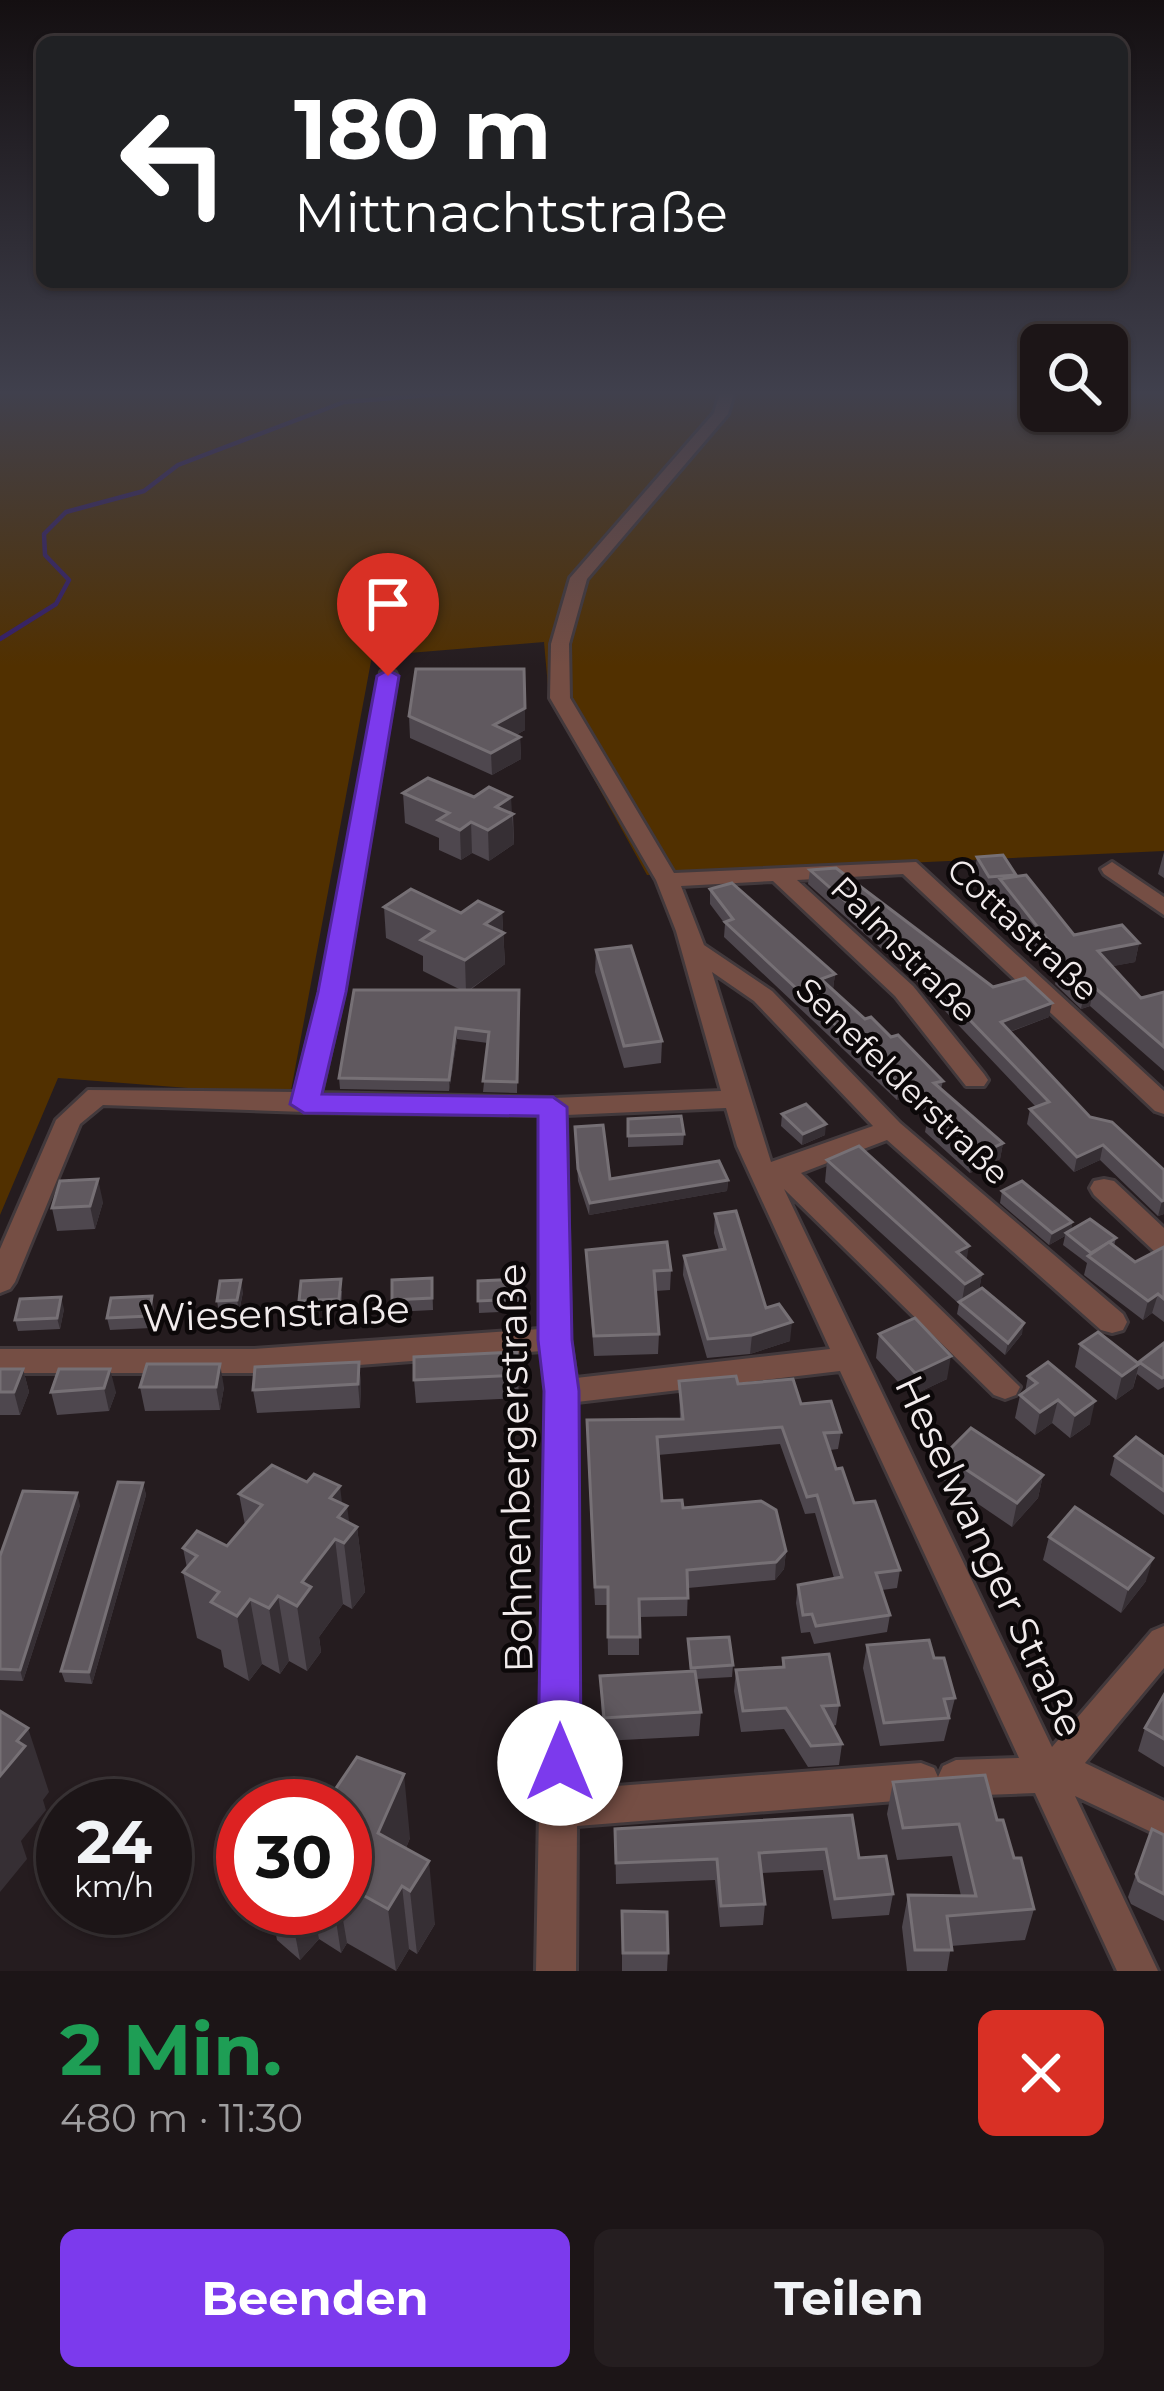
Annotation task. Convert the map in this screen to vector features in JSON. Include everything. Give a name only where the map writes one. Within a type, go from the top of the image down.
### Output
[{"type":"street","name":"Heselwanger Straße","points":[[662,482],[579,578],[560,644],[560,698],[668,880],[693,948],[732,1099],[773,1173],[850,1358],[1138,1971]]},
{"type":"street","points":[[304,1104],[332,992],[388,676]]},
{"type":"street","name":"Cottastraße","points":[[668,880],[908,868],[1164,1105]]},
{"type":"street","points":[[1112,869],[1164,908]]},
{"type":"street","name":"Palmstraße","points":[[777,873],[904,991],[975,1079]]},
{"type":"street","name":"Senefelderstraße","points":[[693,948],[763,996],[891,1129],[1112,1322]]},
{"type":"street","points":[[0,1282],[69,1120],[97,1096],[553,1107],[732,1099]]},
{"type":"street","name":"Bohnenbergerstraße","points":[[553,1107],[555,1340],[562,1391],[556,1971]]},
{"type":"street","points":[[891,1129],[773,1173],[1005,1387]]},
{"type":"street","points":[[1104,1188],[1164,1244]]},
{"type":"street","name":"Wiesenstraße","points":[[0,1361],[254,1361],[555,1340]]},
{"type":"street","points":[[562,1391],[850,1358]]},
{"type":"street","points":[[1046,1771],[1062,1763],[1164,1642]]},
{"type":"street","points":[[560,1809],[1046,1771],[1069,1774],[1164,1820]]},
{"type":"shaded area","points":[[0,482],[1164,482],[1164,851],[647,875],[549,698],[544,642],[372,656],[290,1096],[58,1078],[0,1215]]},
{"type":"building","points":[[416,669],[524,669],[525,708],[494,725],[520,737],[491,753],[409,716]]},
{"type":"building","points":[[428,778],[474,797],[489,787],[511,797],[496,807],[513,814],[488,830],[471,822],[460,830],[438,820],[449,813],[403,793]]},
{"type":"building","points":[[1003,855],[1016,875],[989,877],[977,857]]},
{"type":"building","points":[[836,868],[993,987],[1025,978],[1052,1003],[1001,1022],[1090,1117],[1112,1122],[1164,1170],[1164,1200],[1103,1145],[1077,1157],[1030,1109],[1049,1102],[912,960],[810,870]]},
{"type":"building","points":[[1026,875],[1074,935],[1122,925],[1139,943],[1098,951],[1141,998],[1164,992],[1164,1047],[1094,987],[1085,989],[1059,965],[1066,963],[1000,879]]},
{"type":"building","points":[[732,883],[835,974],[821,979],[865,1019],[871,1017],[891,1037],[898,1035],[943,1081],[934,1083],[1003,1143],[973,1157],[928,1117],[940,1111],[910,1080],[899,1084],[725,922],[733,919],[710,889]]},
{"type":"building","points":[[411,889],[461,913],[478,901],[502,912],[485,924],[504,933],[465,960],[421,940],[434,931],[384,907]]},
{"type":"building","points":[[631,946],[662,1041],[624,1046],[596,950]]},
{"type":"building","points":[[354,990],[519,990],[517,1082],[483,1081],[489,1032],[456,1028],[449,1080],[339,1078]]},
{"type":"building","points":[[806,1104],[826,1124],[803,1134],[782,1114]]},
{"type":"building","points":[[681,1116],[684,1134],[628,1136],[628,1119]]},
{"type":"building","points":[[603,1125],[610,1179],[719,1161],[728,1180],[590,1203],[578,1169],[575,1127]]},
{"type":"building","points":[[859,1146],[969,1246],[957,1252],[982,1274],[965,1284],[827,1160]]},
{"type":"building","points":[[98,1179],[90,1206],[52,1208],[60,1181]]},
{"type":"building","points":[[1022,1181],[1072,1222],[1052,1233],[1002,1191]]},
{"type":"building","points":[[736,1211],[766,1308],[779,1304],[792,1322],[752,1335],[708,1339],[684,1256],[725,1249],[715,1214]]},
{"type":"building","points":[[1090,1219],[1116,1238],[1091,1253],[1066,1233]]},
{"type":"building","points":[[667,1242],[671,1270],[654,1271],[659,1334],[594,1336],[586,1250]]},
{"type":"building","points":[[1109,1242],[1135,1262],[1164,1247],[1164,1299],[1158,1294],[1148,1301],[1088,1256]]},
{"type":"building","points":[[432,1278],[432,1298],[392,1300],[392,1280]]},
{"type":"building","points":[[341,1279],[339,1299],[299,1301],[301,1281]]},
{"type":"building","points":[[518,1279],[519,1299],[478,1301],[478,1281]]},
{"type":"building","points":[[241,1280],[237,1300],[217,1301],[220,1281]]},
{"type":"building","points":[[982,1288],[1024,1323],[1008,1343],[959,1302]]},
{"type":"building","points":[[152,1296],[149,1316],[107,1318],[111,1298]]},
{"type":"building","points":[[61,1297],[57,1318],[15,1320],[20,1299]]},
{"type":"building","points":[[915,1318],[951,1356],[915,1373],[879,1334]]},
{"type":"building","points":[[1098,1332],[1139,1364],[1122,1376],[1080,1344]]},
{"type":"building","points":[[1164,1343],[1164,1377],[1162,1378],[1139,1362]]},
{"type":"building","points":[[517,1352],[518,1375],[414,1380],[414,1357]]},
{"type":"building","points":[[359,1362],[358,1384],[253,1390],[255,1367]]},
{"type":"building","points":[[1048,1362],[1095,1401],[1075,1415],[1058,1400],[1040,1412],[1020,1395],[1037,1383],[1028,1376]]},
{"type":"building","points":[[147,1364],[220,1364],[216,1387],[140,1387]]},
{"type":"building","points":[[0,1369],[23,1369],[14,1392],[0,1392]]},
{"type":"building","points":[[59,1369],[110,1369],[104,1388],[51,1392]]},
{"type":"building","points":[[736,1376],[738,1384],[793,1379],[801,1404],[831,1401],[841,1432],[824,1433],[836,1469],[842,1468],[854,1503],[875,1501],[900,1570],[876,1573],[890,1615],[816,1626],[812,1614],[803,1615],[798,1585],[842,1577],[817,1495],[807,1497],[782,1427],[657,1437],[662,1501],[682,1500],[683,1508],[761,1501],[776,1510],[786,1551],[776,1562],[687,1570],[688,1598],[639,1599],[640,1637],[608,1637],[608,1587],[595,1587],[587,1420],[683,1419],[679,1381]]},
{"type":"building","points":[[971,1428],[1043,1475],[1017,1503],[944,1455]]},
{"type":"building","points":[[1136,1437],[1164,1457],[1164,1491],[1115,1456]]},
{"type":"building","points":[[272,1465],[307,1482],[314,1474],[340,1486],[330,1498],[347,1506],[338,1517],[357,1527],[344,1543],[335,1539],[302,1582],[311,1587],[297,1606],[278,1596],[269,1608],[250,1599],[237,1616],[211,1602],[219,1592],[183,1572],[197,1556],[183,1548],[197,1531],[227,1546],[262,1505],[239,1494]]},
{"type":"building","points":[[118,1482],[143,1483],[89,1672],[61,1671]]},
{"type":"building","points":[[23,1491],[77,1493],[20,1670],[0,1669],[0,1556]]},
{"type":"building","points":[[1075,1507],[1153,1558],[1128,1589],[1049,1537]]},
{"type":"building","points":[[729,1637],[733,1665],[691,1668],[688,1639]]},
{"type":"building","points":[[929,1640],[934,1658],[944,1658],[955,1698],[944,1699],[949,1718],[884,1723],[867,1645]]},
{"type":"building","points":[[829,1654],[839,1705],[822,1706],[842,1744],[811,1746],[786,1708],[743,1711],[736,1670],[784,1667],[783,1658]]},
{"type":"building","points":[[695,1671],[701,1712],[604,1718],[600,1676]]},
{"type":"building","points":[[1164,1695],[1164,1739],[1145,1728]]},
{"type":"building","points":[[0,1711],[28,1728],[17,1741],[25,1746],[0,1776]]},
{"type":"building","points":[[357,1757],[404,1774],[378,1833],[429,1861],[410,1891],[402,1886],[388,1909],[372,1900],[372,1779],[342,1779]]},
{"type":"building","points":[[985,1775],[997,1820],[1003,1820],[1014,1858],[1021,1858],[1034,1909],[947,1916],[952,1950],[915,1950],[908,1895],[976,1896],[959,1824],[903,1828],[893,1782]]},
{"type":"building","points":[[852,1815],[859,1858],[886,1856],[893,1894],[835,1899],[826,1849],[759,1853],[765,1904],[721,1906],[717,1859],[616,1863],[615,1829]]},
{"type":"building","points":[[1152,1829],[1164,1835],[1164,1894],[1139,1881],[1136,1874]]},
{"type":"building","points":[[622,1911],[667,1912],[668,1953],[623,1953]]},
{"type":"waterway","points":[[0,639],[56,604],[69,580],[45,555],[44,534],[66,512],[144,491],[156,482]]},
{"type":"route","points":[[388,676],[354,847],[332,992],[304,1104],[553,1107],[555,1340],[562,1391],[560,1763]]}]
